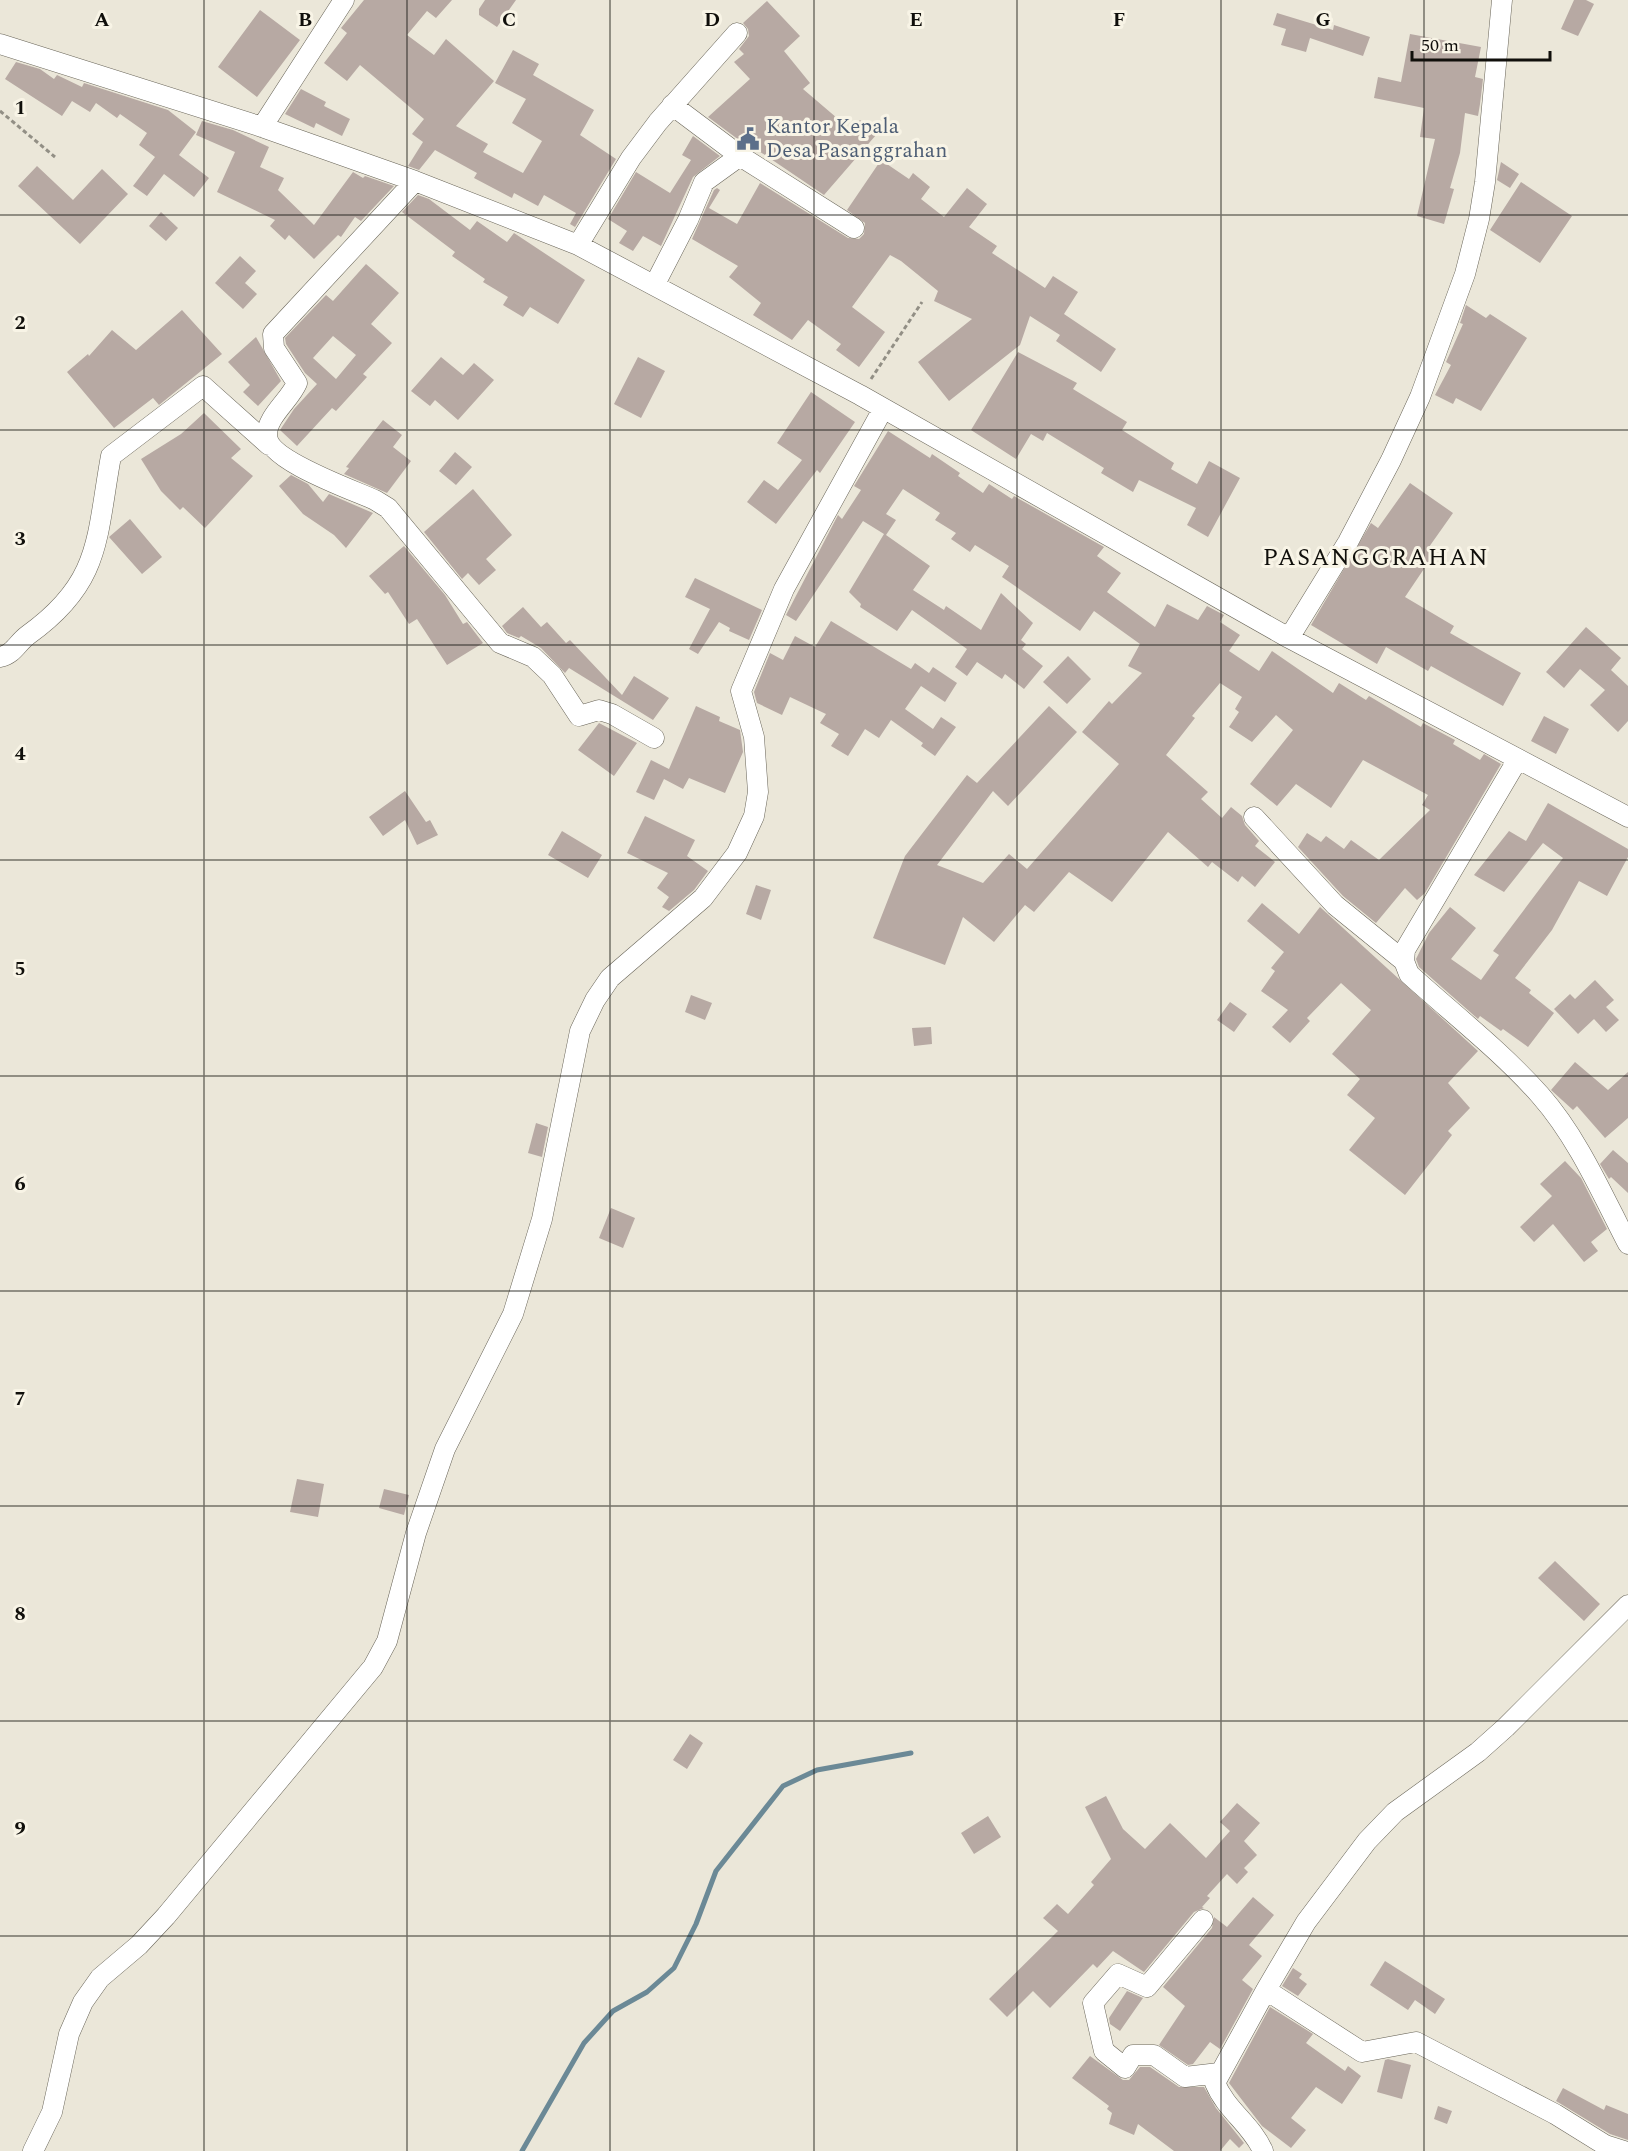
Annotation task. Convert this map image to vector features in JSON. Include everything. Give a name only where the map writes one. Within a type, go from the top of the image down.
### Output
[{"type":"street","points":[[262,127],[344,0]]},
{"type":"street","points":[[1289,638],[1348,542],[1391,460],[1420,398],[1465,274],[1479,219],[1485,182],[1502,0]]},
{"type":"street","points":[[578,245],[631,158],[672,105],[737,33]]},
{"type":"street","points":[[0,44],[262,127],[415,181],[578,245],[860,395],[1289,638],[1628,817]]},
{"type":"street","points":[[672,105],[740,156],[854,228]]},
{"type":"street","points":[[655,284],[688,220],[704,182],[740,156]]},
{"type":"street","points":[[269,445],[267,434],[271,421],[297,383],[274,348],[273,334],[415,181]]},
{"type":"street","points":[[0,657],[10,654],[25,637],[46,623],[79,586],[91,562],[111,456],[203,386],[288,461],[388,508],[500,642],[533,657],[552,675],[579,716],[599,710],[606,712],[654,738]]},
{"type":"street","points":[[33,2151],[52,2112],[69,2034],[83,2002],[100,1978],[139,1945],[166,1916],[373,1667],[387,1641],[416,1533],[445,1449],[513,1314],[542,1219],[580,1031],[595,1000],[610,978],[703,898],[737,853],[754,816],[758,792],[754,737],[741,691],[784,589],[883,409]]},
{"type":"street","points":[[1404,961],[1405,950],[1428,907],[1518,759]]},
{"type":"street","points":[[1254,817],[1335,904],[1404,961],[1410,974],[1540,1095],[1563,1125],[1584,1159],[1628,1244]]},
{"type":"street","points":[[1263,2151],[1257,2137],[1222,2100],[1215,2084],[1219,2073],[1306,1922],[1367,1841],[1395,1812],[1470,1758],[1506,1727],[1628,1605]]},
{"type":"street","points":[[1203,1920],[1147,1987],[1119,1974],[1093,2003],[1104,2051],[1125,2068],[1133,2055],[1154,2055],[1185,2077],[1219,2073]]},
{"type":"street","points":[[1266,1990],[1362,2052],[1416,2042],[1555,2114],[1605,2145],[1624,2151]]},
{"type":"path","points":[[0,111],[55,157]]},
{"type":"path","points":[[860,395],[922,302]]},
{"type":"building","points":[[364,0],[452,0],[436,18],[427,11],[407,35],[434,55],[446,39],[494,81],[456,126],[488,144],[483,152],[523,173],[542,141],[512,123],[526,99],[495,83],[513,50],[539,64],[533,75],[594,110],[580,135],[616,159],[575,227],[570,224],[576,213],[544,195],[538,206],[514,193],[512,198],[474,178],[477,173],[435,150],[419,170],[408,166],[423,142],[412,134],[424,119],[360,65],[347,81],[324,63],[347,33],[341,28]]},
{"type":"building","points":[[485,0],[516,0],[497,27],[479,15],[479,9]]},
{"type":"building","points":[[1574,0],[1586,0],[1594,4],[1578,36],[1561,29]]},
{"type":"building","points":[[767,1],[800,36],[784,51],[810,83],[803,89],[851,130],[860,120],[876,135],[824,195],[753,147],[747,146],[708,117],[750,79],[734,62],[744,54],[739,49],[749,36],[748,29],[743,23]]},
{"type":"building","points":[[260,10],[300,40],[257,97],[218,67]]},
{"type":"building","points":[[1277,13],[1333,30],[1334,25],[1370,37],[1363,56],[1310,38],[1306,52],[1281,45],[1286,29],[1273,25]]},
{"type":"building","points":[[1410,34],[1481,47],[1475,77],[1483,79],[1478,116],[1465,113],[1460,153],[1450,188],[1454,189],[1444,224],[1417,216],[1435,139],[1420,137],[1424,108],[1374,98],[1378,77],[1401,82]]},
{"type":"building","points":[[16,62],[40,69],[54,79],[57,75],[82,87],[84,83],[168,110],[196,132],[179,155],[209,178],[194,197],[164,174],[147,196],[133,186],[155,157],[139,145],[147,133],[120,114],[117,118],[96,103],[90,112],[72,101],[62,116],[5,79]]},
{"type":"building","points":[[301,89],[326,102],[324,106],[350,119],[342,136],[316,123],[314,128],[285,114]]},
{"type":"building","points":[[202,121],[233,130],[269,147],[260,167],[284,178],[278,190],[314,225],[353,172],[363,178],[365,176],[394,186],[361,221],[355,217],[341,237],[338,235],[314,259],[289,235],[285,240],[270,226],[275,220],[217,192],[235,152],[196,135]]},
{"type":"building","points":[[693,136],[720,156],[693,177],[661,246],[643,236],[633,251],[619,243],[627,231],[608,219],[636,172],[670,193],[691,160],[682,155]]},
{"type":"building","points":[[881,160],[909,179],[913,173],[930,187],[921,199],[944,217],[967,188],[987,204],[969,227],[997,246],[992,253],[1045,288],[1053,276],[1078,292],[1064,314],[1116,349],[1101,372],[1056,341],[1060,335],[1030,316],[1020,345],[949,401],[918,362],[972,319],[934,301],[938,291],[901,261],[890,255],[852,307],[885,332],[859,367],[836,350],[841,344],[808,320],[792,340],[753,315],[761,303],[729,277],[738,266],[692,239],[714,190],[717,188],[720,190],[709,208],[737,224],[760,183],[848,238],[859,239],[864,234],[865,223],[847,210]]},
{"type":"building","points":[[1501,162],[1519,174],[1510,188],[1497,180]]},
{"type":"building","points":[[37,166],[73,200],[102,169],[128,194],[80,244],[18,186]]},
{"type":"building","points":[[1521,182],[1572,216],[1540,263],[1490,230]]},
{"type":"building","points":[[418,195],[429,199],[470,230],[477,221],[507,242],[514,233],[585,280],[558,324],[530,307],[523,317],[503,305],[508,297],[483,282],[485,279],[452,256],[455,252],[402,212]]},
{"type":"building","points":[[161,212],[178,228],[166,241],[149,226]]},
{"type":"building","points":[[240,256],[256,271],[245,283],[257,294],[243,309],[215,283]]},
{"type":"building","points":[[366,264],[399,293],[371,324],[392,343],[363,374],[367,377],[336,411],[332,408],[297,446],[280,430],[294,409],[317,384],[305,373],[286,344],[285,338],[326,295],[333,301]],"holes":[[[333,336],[356,355],[336,379],[313,358]]]},
{"type":"building","points":[[1466,305],[1486,318],[1490,314],[1527,338],[1481,411],[1456,398],[1453,404],[1435,395],[1451,365],[1446,362],[1463,324],[1460,323]]},
{"type":"building","points":[[182,310],[222,354],[159,405],[153,398],[114,428],[67,372],[88,354],[89,356],[112,330],[136,350]]},
{"type":"building","points":[[256,337],[281,381],[258,406],[243,392],[250,385],[228,362]]},
{"type":"building","points":[[1018,352],[1077,383],[1073,389],[1127,422],[1122,430],[1174,463],[1171,469],[1197,484],[1209,461],[1240,478],[1208,537],[1187,525],[1196,508],[1139,480],[1133,492],[1101,473],[1104,468],[1047,433],[1043,441],[1031,434],[1016,459],[971,430]]},
{"type":"building","points":[[441,357],[463,375],[474,363],[494,380],[458,420],[435,400],[430,406],[411,391]]},
{"type":"building","points":[[638,357],[665,371],[641,418],[614,404]]},
{"type":"building","points":[[811,392],[855,422],[820,473],[817,470],[776,524],[747,502],[764,480],[778,490],[802,460],[777,443]]},
{"type":"building","points":[[204,413],[241,449],[231,458],[253,476],[205,528],[183,507],[180,510],[161,491],[141,459],[181,434]]},
{"type":"building","points":[[383,420],[402,435],[393,447],[411,461],[387,493],[344,474],[349,468],[346,467]]},
{"type":"building","points":[[888,431],[930,458],[932,454],[960,473],[958,476],[983,493],[989,484],[1012,499],[1014,496],[1104,547],[1097,556],[1121,573],[1107,592],[1155,627],[1167,604],[1198,620],[1207,606],[1224,615],[1220,622],[1240,635],[1229,651],[1259,671],[1272,651],[1333,693],[1339,683],[1366,700],[1369,696],[1421,727],[1423,723],[1455,740],[1453,744],[1480,760],[1484,754],[1501,764],[1425,893],[1417,900],[1405,888],[1376,923],[1343,896],[1298,847],[1307,833],[1321,842],[1326,836],[1344,849],[1351,840],[1379,860],[1430,810],[1422,805],[1428,795],[1363,760],[1331,808],[1296,784],[1277,806],[1250,784],[1293,730],[1276,715],[1252,742],[1229,727],[1239,712],[1235,709],[1242,697],[1220,683],[1192,716],[1195,718],[1166,755],[1208,792],[1201,799],[1222,818],[1231,807],[1242,816],[1245,825],[1259,841],[1255,846],[1275,862],[1255,887],[1242,876],[1238,882],[1212,862],[1208,867],[1168,832],[1112,902],[1069,872],[1034,912],[1025,905],[994,942],[963,917],[945,965],[873,938],[905,856],[967,775],[977,783],[1049,706],[1077,732],[1008,806],[993,791],[937,865],[983,883],[1009,854],[1027,869],[1119,764],[1082,732],[1109,701],[1112,704],[1142,673],[1128,666],[1140,644],[1094,611],[1080,631],[1002,577],[1009,566],[975,545],[970,552],[951,539],[956,533],[935,520],[940,513],[903,489],[886,514],[896,520],[886,535],[930,566],[913,590],[944,610],[946,606],[981,630],[1001,593],[1033,623],[1021,640],[1026,644],[1022,649],[1043,666],[1024,689],[1005,674],[1002,679],[977,662],[967,676],[955,667],[967,649],[912,610],[897,631],[860,607],[861,604],[849,592],[884,534],[863,521],[796,621],[786,615],[838,515],[842,519],[861,490],[854,486]]},
{"type":"building","points":[[455,452],[472,467],[456,485],[439,471]]},
{"type":"building","points":[[291,475],[308,484],[323,502],[329,494],[373,513],[346,548],[334,535],[303,514],[279,486]]},
{"type":"building","points":[[1410,483],[1453,513],[1429,547],[1436,551],[1405,597],[1454,626],[1450,633],[1521,673],[1503,706],[1431,666],[1428,671],[1386,647],[1377,664],[1311,625],[1371,523],[1378,528]]},
{"type":"building","points":[[473,489],[512,535],[486,559],[496,570],[479,585],[468,573],[462,579],[424,532]]},
{"type":"building","points":[[130,519],[162,557],[142,574],[109,537]]},
{"type":"building","points":[[404,546],[445,595],[463,624],[467,622],[483,643],[447,665],[417,619],[409,624],[388,592],[385,594],[369,576]]},
{"type":"building","points":[[695,578],[762,610],[749,640],[729,631],[730,628],[719,622],[698,654],[689,649],[710,609],[685,597]]},
{"type":"building","points":[[523,607],[541,627],[547,622],[566,643],[570,640],[622,695],[634,676],[669,698],[653,720],[569,668],[565,673],[541,648],[521,636],[519,638],[507,633],[502,626]]},
{"type":"building","points":[[831,621],[911,669],[915,663],[929,673],[933,667],[957,683],[945,702],[921,686],[905,709],[933,729],[941,717],[956,727],[935,756],[921,746],[923,743],[891,720],[879,738],[865,729],[848,756],[831,746],[839,734],[820,723],[826,714],[790,697],[782,715],[757,703],[754,692],[770,653],[783,660],[795,636],[815,647]]},
{"type":"building","points":[[1586,627],[1621,658],[1611,670],[1628,686],[1628,721],[1618,732],[1590,705],[1605,690],[1580,669],[1564,688],[1546,672]]},
{"type":"building","points":[[1068,656],[1091,679],[1067,704],[1043,682]]},
{"type":"building","points":[[696,706],[720,717],[719,721],[740,730],[743,752],[725,793],[689,778],[683,789],[664,779],[654,800],[636,792],[651,760],[669,769]]},
{"type":"building","points":[[1544,716],[1569,729],[1556,754],[1531,741]]},
{"type":"building","points":[[599,723],[637,743],[614,776],[578,750]]},
{"type":"building","points":[[405,791],[426,822],[430,820],[438,835],[417,845],[405,820],[383,836],[369,817]]},
{"type":"building","points":[[1548,803],[1628,849],[1628,857],[1607,896],[1579,881],[1552,930],[1515,978],[1531,990],[1529,993],[1554,1013],[1528,1047],[1480,1016],[1478,1019],[1419,967],[1416,959],[1429,933],[1450,907],[1476,928],[1451,959],[1481,980],[1499,955],[1493,951],[1563,858],[1543,843],[1504,892],[1474,875],[1509,831],[1526,841]]},
{"type":"building","points":[[645,816],[695,840],[687,856],[708,871],[694,890],[669,911],[662,907],[669,897],[657,888],[668,873],[627,853]]},
{"type":"building","points":[[562,831],[602,855],[588,878],[548,855]]},
{"type":"building","points":[[756,885],[771,890],[761,920],[746,914]]},
{"type":"building","points":[[1262,903],[1299,934],[1320,907],[1478,1051],[1448,1083],[1470,1108],[1448,1131],[1452,1135],[1405,1195],[1349,1150],[1375,1118],[1347,1095],[1360,1079],[1332,1054],[1371,1010],[1341,983],[1307,1018],[1310,1021],[1290,1043],[1272,1027],[1288,1010],[1261,991],[1275,971],[1271,968],[1284,952],[1247,921]]},
{"type":"building","points":[[1595,980],[1614,1000],[1606,1007],[1619,1020],[1606,1032],[1594,1019],[1578,1034],[1554,1009],[1570,994],[1575,999]]},
{"type":"building","points":[[691,995],[712,1003],[705,1020],[685,1012]]},
{"type":"building","points":[[1230,1002],[1247,1014],[1234,1032],[1217,1020]]},
{"type":"building","points":[[931,1027],[932,1044],[914,1046],[912,1028]]},
{"type":"building","points":[[1575,1062],[1608,1090],[1628,1072],[1628,1118],[1605,1138],[1577,1106],[1573,1110],[1551,1090]]},
{"type":"building","points":[[536,1123],[548,1127],[542,1157],[528,1153]]},
{"type":"building","points":[[1613,1150],[1628,1163],[1628,1193],[1611,1177],[1609,1179],[1600,1164]]},
{"type":"building","points":[[1565,1161],[1581,1178],[1607,1229],[1591,1242],[1598,1251],[1584,1262],[1553,1224],[1534,1242],[1520,1227],[1552,1196],[1540,1184]]},
{"type":"building","points":[[611,1208],[635,1218],[623,1248],[599,1238]]},
{"type":"building","points":[[297,1479],[324,1484],[318,1517],[290,1512]]},
{"type":"building","points":[[384,1489],[409,1495],[404,1515],[379,1508]]},
{"type":"building","points":[[1555,1561],[1600,1604],[1584,1621],[1538,1578]]},
{"type":"building","points":[[690,1734],[703,1743],[687,1769],[673,1760]]},
{"type":"building","points":[[1106,1796],[1123,1829],[1145,1849],[1170,1823],[1206,1858],[1230,1831],[1220,1822],[1237,1803],[1260,1823],[1244,1841],[1257,1855],[1244,1868],[1248,1872],[1237,1884],[1227,1874],[1207,1896],[1210,1898],[1202,1907],[1204,1908],[1194,1912],[1144,1972],[1113,1951],[1097,1968],[1093,1964],[1050,2008],[1033,1991],[1007,2017],[989,1999],[1058,1931],[1043,1918],[1057,1904],[1068,1914],[1094,1885],[1091,1882],[1111,1859],[1085,1807]]},
{"type":"building","points":[[988,1816],[1001,1837],[974,1854],[961,1833]]},
{"type":"building","points":[[1253,1897],[1274,1915],[1249,1945],[1262,1956],[1242,1980],[1253,1989],[1220,2049],[1210,2042],[1193,2064],[1188,2065],[1159,2045],[1185,2006],[1163,1987],[1212,1928],[1214,1917],[1227,1927]]},
{"type":"building","points":[[1385,1961],[1445,1999],[1435,2014],[1415,2000],[1408,2010],[1370,1985]]},
{"type":"building","points":[[1293,1968],[1302,1974],[1299,1978],[1307,1984],[1298,1996],[1282,1986]]},
{"type":"building","points":[[1127,1991],[1143,1998],[1120,2031],[1110,2024],[1109,2018]]},
{"type":"building","points":[[1270,2007],[1313,2034],[1306,2043],[1345,2071],[1348,2066],[1361,2076],[1342,2104],[1316,2087],[1291,2118],[1306,2130],[1291,2148],[1262,2126],[1229,2083]]},
{"type":"building","points":[[1090,2056],[1123,2080],[1129,2080],[1140,2067],[1150,2067],[1179,2087],[1204,2087],[1216,2108],[1244,2143],[1239,2148],[1230,2139],[1220,2151],[1174,2151],[1138,2124],[1134,2135],[1109,2124],[1112,2113],[1107,2109],[1109,2106],[1072,2078]]},
{"type":"building","points":[[1385,2060],[1411,2065],[1402,2099],[1377,2092]]},
{"type":"building","points":[[1563,2088],[1604,2110],[1606,2105],[1628,2114],[1628,2140],[1610,2134],[1556,2101]]},
{"type":"building","points":[[1438,2106],[1452,2111],[1447,2124],[1434,2119]]},
{"type":"waterway","points":[[522,2151],[584,2043],[613,2011],[647,1992],[674,1968],[696,1924],[716,1871],[783,1786],[817,1770],[911,1753]]},
{"type":"place","name":"Kantor Kepala Desa Pasanggrahan","points":[[748,139]]},
{"type":"district","name":"PASANGGRAHAN","points":[[1376,558]]}]
